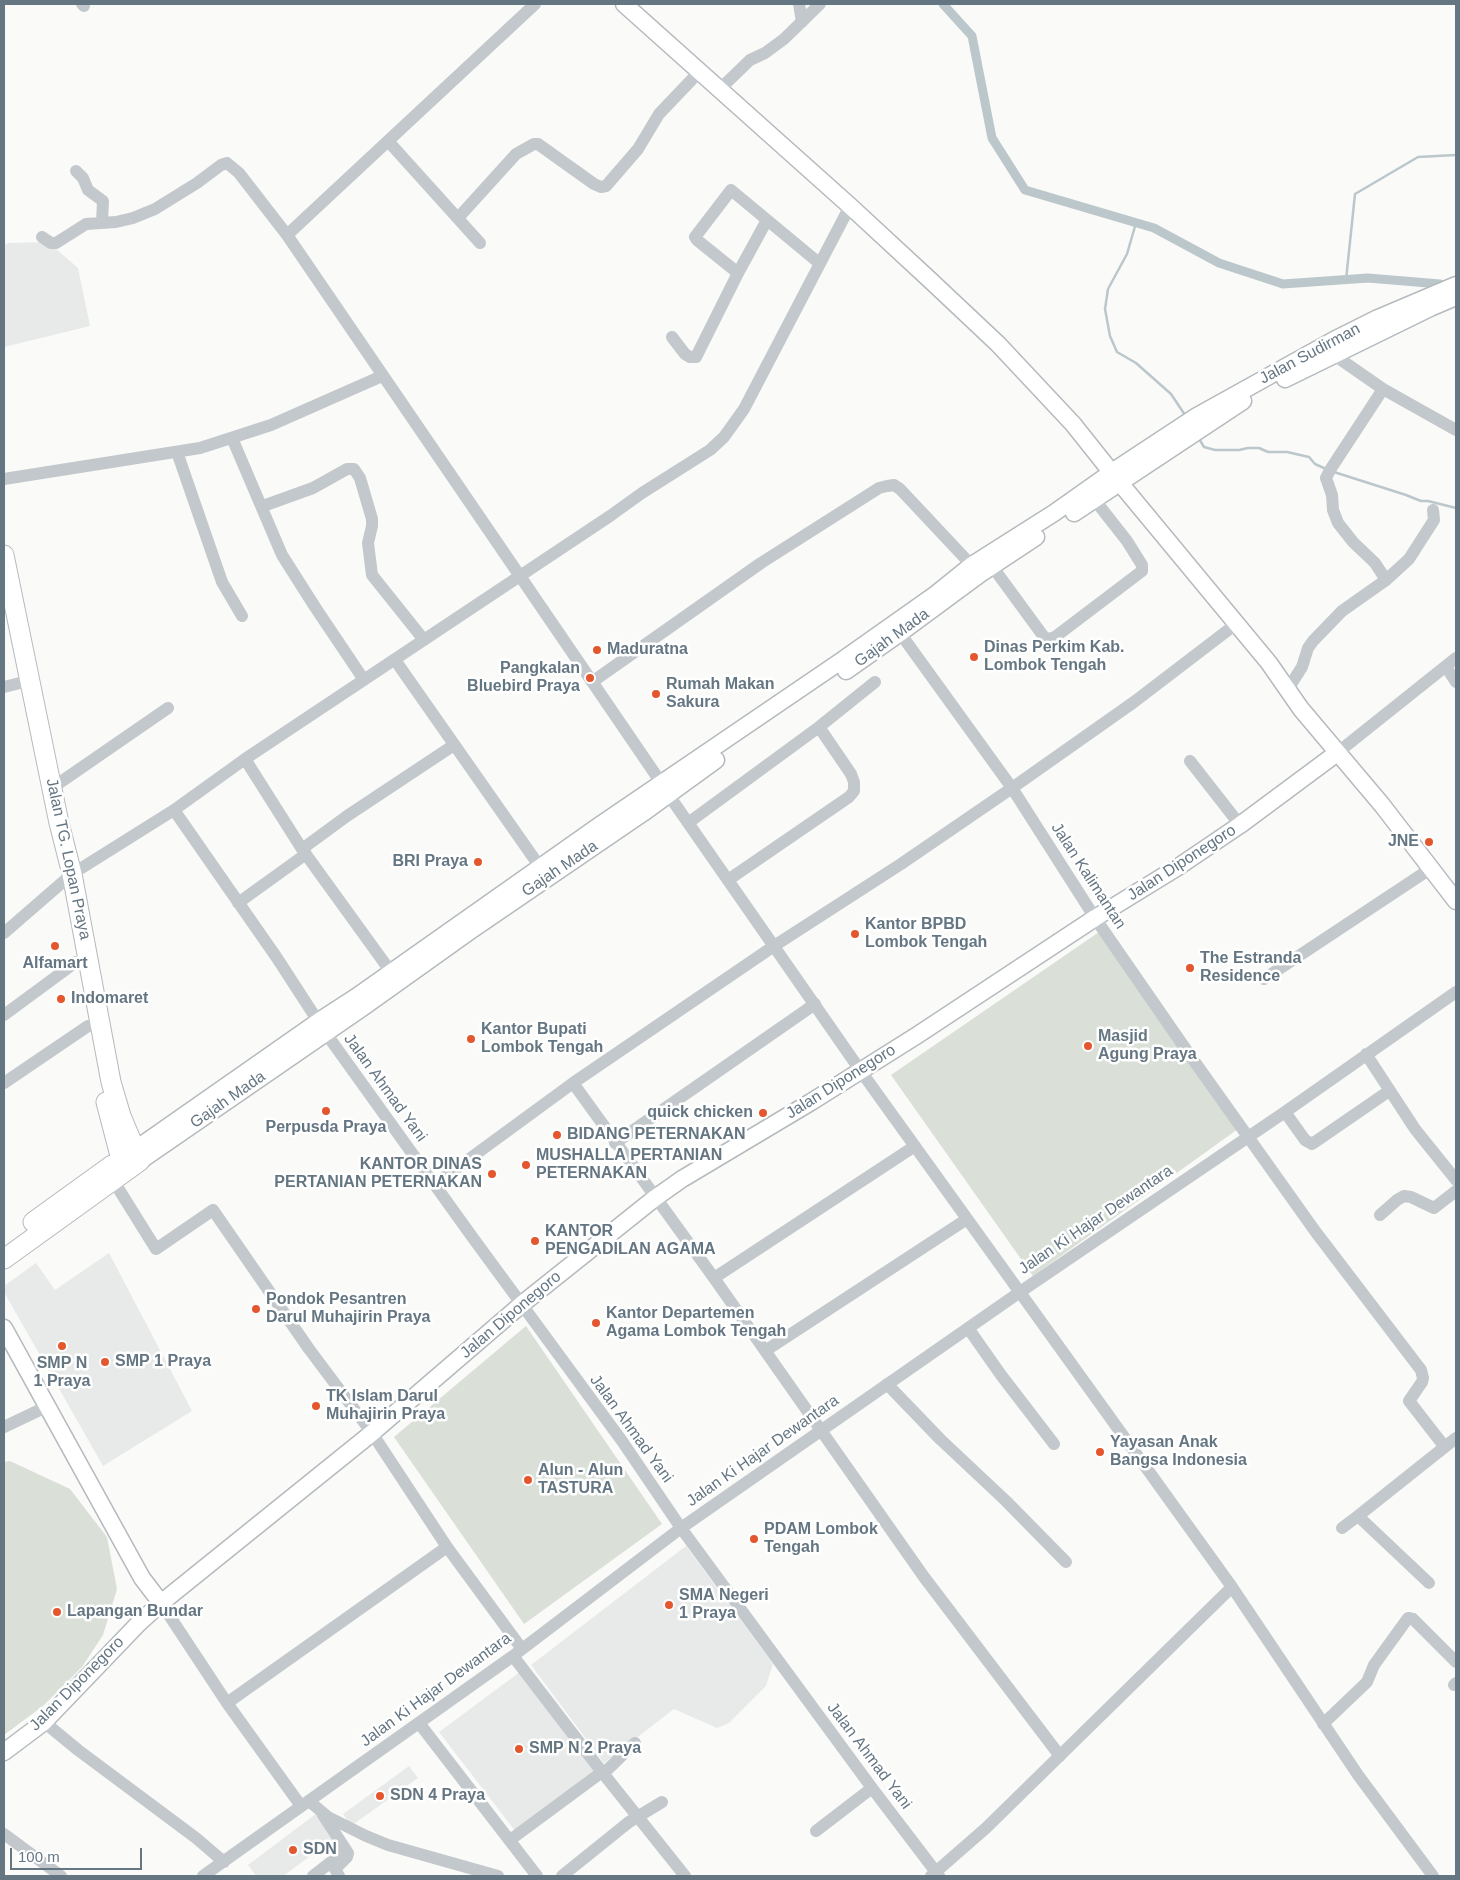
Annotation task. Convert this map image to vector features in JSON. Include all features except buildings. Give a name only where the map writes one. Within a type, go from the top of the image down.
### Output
[{"type":"highway","name":"Jalan TG. Lopan Praya","points":[[4,555],[52,788],[68,877],[111,1082],[121,1116],[127,1164]]},
{"type":"highway","name":"Jalan TG. Lopan Praya","points":[[4,604],[12,685],[68,877],[76,962],[88,1026],[111,1126],[127,1164]]},
{"type":"highway","name":"Gajah Mada","points":[[4,1243],[127,1164]]},
{"type":"highway","name":"Gajah Mada","points":[[4,1259],[127,1164]]},
{"type":"main road","points":[[624,4],[850,206],[998,344],[1073,424],[1288,689],[1301,710],[1382,805],[1456,901]]},
{"type":"main road","points":[[1116,478],[1203,420],[1334,356],[1456,285]]},
{"type":"main road","points":[[1428,303],[1456,297]]},
{"type":"main road","name":"Jalan Sudirman","points":[[1203,420],[1334,340],[1378,318],[1428,303]]},
{"type":"main road","points":[[1116,478],[1143,453],[1184,432]]},
{"type":"main road","name":"Gajah Mada","points":[[127,1164],[322,1027],[391,972],[467,926],[809,690],[936,594],[1094,499],[1116,478]]},
{"type":"main road","name":"Gajah Mada","points":[[809,690],[900,634],[981,568],[1054,513],[1116,478]]},
{"type":"main road","name":"Jalan Diponegoro","points":[[4,1752],[44,1722],[139,1623],[161,1603],[372,1434],[522,1304],[655,1198],[682,1179],[811,1102],[916,1036],[1095,918],[1178,867],[1240,825],[1337,753]]},
{"type":"main road","name":"Gajah Mada","points":[[322,1027],[365,1006],[540,867],[665,789]]},
{"type":"main road","points":[[4,1328],[142,1578],[161,1603]]},
{"type":"street","points":[[287,235],[535,4]]},
{"type":"street","points":[[799,4],[802,22]]},
{"type":"street","points":[[720,89],[748,61],[767,52],[820,4]]},
{"type":"street","points":[[458,218],[516,154],[534,144],[538,144],[594,184],[600,187],[606,186],[638,149],[659,114],[700,71]]},
{"type":"street","points":[[388,141],[480,243]]},
{"type":"street","points":[[42,237],[56,243],[80,226],[86,224],[133,218],[155,209],[197,183],[221,165],[227,163],[236,170],[287,235],[688,823],[816,1004],[860,1070],[1232,1587],[1358,1775],[1433,1876]]},
{"type":"street","points":[[76,171],[83,178],[88,190],[103,201],[102,223]]},
{"type":"street","points":[[738,273],[697,240],[696,236],[731,190],[819,263]]},
{"type":"street","points":[[4,933],[68,877],[174,810],[245,760],[650,487],[710,450],[724,437],[744,409],[850,206]]},
{"type":"street","points":[[672,337],[686,354],[690,357],[696,357],[738,273],[768,220]]},
{"type":"street","points":[[1334,356],[1383,389],[1456,430]]},
{"type":"street","points":[[4,479],[69,467],[200,448],[272,425],[382,376]]},
{"type":"street","points":[[1383,389],[1326,478],[1332,495],[1336,519],[1353,542],[1375,563],[1386,580]]},
{"type":"street","points":[[232,438],[263,506],[282,555],[364,680]]},
{"type":"street","points":[[176,452],[222,582],[242,616]]},
{"type":"street","points":[[263,506],[320,486],[347,469],[354,469],[360,478],[372,518],[368,543],[371,573],[424,640]]},
{"type":"street","points":[[592,682],[761,563],[879,488],[894,485],[900,488],[981,568],[1044,637],[1049,639],[1055,637],[1142,571],[1142,565],[1127,540],[1094,499]]},
{"type":"street","points":[[1288,689],[1302,666],[1308,648],[1313,641],[1342,611],[1386,580],[1403,565],[1434,520],[1433,510]]},
{"type":"street","points":[[435,1184],[573,1082],[1012,788],[1134,702],[1236,624]]},
{"type":"street","name":"Jalan Kalimantan","points":[[900,634],[1012,788],[1095,918],[1248,1137],[1315,1231],[1420,1370],[1423,1378],[1422,1382],[1409,1400],[1444,1446]]},
{"type":"street","points":[[1337,753],[1456,658]]},
{"type":"street","points":[[395,660],[540,867]]},
{"type":"street","points":[[1446,667],[1456,682]]},
{"type":"street","points":[[688,823],[819,727],[875,682]]},
{"type":"street","points":[[52,788],[168,708]]},
{"type":"street","points":[[728,880],[849,797],[854,791],[854,782],[851,774],[819,727]]},
{"type":"street","points":[[238,903],[347,816],[454,744]]},
{"type":"street","points":[[245,760],[304,852],[391,972]]},
{"type":"street","points":[[1190,761],[1240,825]]},
{"type":"street","name":"Jalan Ahmad Yani","points":[[174,810],[322,1027],[622,1441],[681,1528],[935,1875]]},
{"type":"street","points":[[1264,979],[1430,869]]},
{"type":"street","points":[[4,1015],[76,962]]},
{"type":"street","name":"Jalan Ki Hajar Dewantara","points":[[203,1876],[419,1723],[517,1652],[681,1528],[821,1429],[1285,1112],[1456,992]]},
{"type":"street","points":[[615,1143],[816,1004]]},
{"type":"street","points":[[4,1083],[88,1026]]},
{"type":"street","points":[[1366,1054],[1389,1091],[1426,1143],[1456,1180]]},
{"type":"street","points":[[573,1082],[615,1143],[714,1278],[924,1577],[1060,1756]]},
{"type":"street","points":[[1285,1112],[1306,1140],[1312,1144],[1389,1091]]},
{"type":"street","points":[[714,1278],[915,1146]]},
{"type":"street","points":[[127,1164],[156,1249],[213,1210],[303,1341],[372,1434],[517,1652],[603,1773],[684,1876]]},
{"type":"street","points":[[1380,1215],[1404,1196],[1411,1197],[1434,1208],[1456,1191]]},
{"type":"street","points":[[765,1351],[967,1219]]},
{"type":"street","points":[[968,1328],[1054,1444]]},
{"type":"street","points":[[887,1384],[940,1439],[1006,1501],[1066,1562]]},
{"type":"street","points":[[4,1427],[48,1406]]},
{"type":"street","points":[[1342,1528],[1456,1438]]},
{"type":"street","points":[[1358,1516],[1429,1584]]},
{"type":"street","points":[[227,1703],[447,1547]]},
{"type":"street","points":[[935,1875],[986,1828],[1232,1587]]},
{"type":"street","points":[[161,1603],[227,1703],[305,1804],[322,1812],[328,1818],[388,1845],[498,1876]]},
{"type":"street","points":[[1323,1724],[1369,1680],[1374,1665],[1408,1618],[1412,1618],[1456,1662]]},
{"type":"street","points":[[44,1722],[78,1750],[196,1838],[224,1862]]},
{"type":"street","points":[[419,1723],[537,1876]]},
{"type":"street","points":[[510,1840],[603,1773],[635,1743]]},
{"type":"street","points":[[816,1831],[872,1788]]},
{"type":"street","points":[[562,1876],[638,1816],[662,1802]]},
{"type":"street","points":[[322,1812],[348,1855],[335,1869],[339,1876]]},
{"type":"street","points":[[4,1834],[61,1876]]},
{"type":"street","points":[[314,1876],[346,1850]]},
{"type":"shaded area","points":[[48,242],[78,268],[90,326],[4,347],[4,246],[8,243]]},
{"type":"shaded area","points":[[1099,932],[1238,1129],[1033,1276],[891,1075]]},
{"type":"shaded area","name":"SMP 1 Praya","points":[[109,1253],[192,1411],[103,1466],[4,1292],[4,1286],[36,1263],[55,1290]]},
{"type":"shaded area","name":"Alun - Alun TASTURA","points":[[526,1326],[662,1524],[524,1624],[394,1437]]},
{"type":"shaded area","name":"Lapangan Bundar","points":[[10,1461],[70,1489],[107,1537],[117,1589],[103,1635],[82,1667],[43,1706],[4,1735],[4,1462]]},
{"type":"shaded area","name":"SMA Negeri 1 Praya","points":[[686,1546],[773,1664],[766,1686],[729,1723],[717,1728],[674,1709],[604,1763],[531,1665]]},
{"type":"shaded area","name":"SMP N 2 Praya","points":[[524,1669],[600,1767],[519,1836],[439,1732]]},
{"type":"shaded area","name":"SDN 4 Praya","points":[[409,1766],[418,1778],[351,1826],[343,1814]]},
{"type":"shaded area","name":"SDN","points":[[321,1810],[339,1835],[283,1876],[256,1876],[248,1865]]},
{"type":"waterway","points":[[943,4],[972,36],[992,138],[1025,190],[1154,228],[1219,263],[1283,284],[1368,278],[1440,284],[1445,291]]},
{"type":"waterway","points":[[1346,280],[1355,194],[1418,157],[1456,155]]},
{"type":"waterway","points":[[1136,223],[1127,254],[1108,289],[1105,309],[1110,336],[1117,352],[1136,363],[1171,394],[1185,415]]},
{"type":"waterway","points":[[1198,437],[1204,447],[1215,450],[1259,448],[1268,452],[1287,452],[1309,457],[1315,464],[1326,469]]},
{"type":"waterway","points":[[1334,472],[1421,501],[1456,508]]},
{"type":"place","name":"Maduratna","points":[[597,650]]},
{"type":"place","name":"Dinas Perkim Kab. Lombok Tengah","points":[[974,657]]},
{"type":"place","name":"Pangkalan Bluebird Praya","points":[[590,678]]},
{"type":"place","name":"Rumah Makan Sakura","points":[[656,694]]},
{"type":"place","name":"JNE","points":[[1429,842]]},
{"type":"place","name":"BRI Praya","points":[[478,862]]},
{"type":"place","name":"Kantor BPBD Lombok Tengah","points":[[855,934]]},
{"type":"place","name":"Alfamart","points":[[55,946]]},
{"type":"place","name":"The Estranda Residence","points":[[1190,968]]},
{"type":"place","name":"Indomaret","points":[[61,999]]},
{"type":"place","name":"Kantor Bupati Lombok Tengah","points":[[471,1039]]},
{"type":"place","name":"Masjid Agung Praya","points":[[1088,1046]]},
{"type":"place","name":"Perpusda Praya","points":[[326,1111]]},
{"type":"place","name":"quick chicken","points":[[763,1113]]},
{"type":"place","name":"BIDANG PETERNAKAN","points":[[557,1135]]},
{"type":"place","name":"MUSHALLA PERTANIAN PETERNAKAN","points":[[526,1165]]},
{"type":"place","name":"KANTOR DINAS PERTANIAN PETERNAKAN","points":[[492,1174]]},
{"type":"place","name":"KANTOR PENGADILAN AGAMA","points":[[535,1241]]},
{"type":"place","name":"Pondok Pesantren Darul Muhajirin Praya","points":[[256,1309]]},
{"type":"place","name":"Kantor Departemen Agama Lombok Tengah","points":[[596,1323]]},
{"type":"place","name":"SMP N 1 Praya","points":[[62,1346]]},
{"type":"place","name":"SMP 1 Praya","points":[[105,1362]]},
{"type":"place","name":"TK Islam Darul Muhajirin Praya","points":[[316,1406]]},
{"type":"place","name":"Yayasan Anak Bangsa Indonesia","points":[[1100,1452]]},
{"type":"place","name":"Alun - Alun TASTURA","points":[[528,1480]]},
{"type":"place","name":"PDAM Lombok Tengah","points":[[754,1539]]},
{"type":"place","name":"SMA Negeri 1 Praya","points":[[669,1605]]},
{"type":"place","name":"Lapangan Bundar","points":[[57,1612]]},
{"type":"place","name":"SMP N 2 Praya","points":[[519,1749]]},
{"type":"place","name":"SDN 4 Praya","points":[[380,1796]]},
{"type":"place","name":"SDN","points":[[293,1850]]}]
